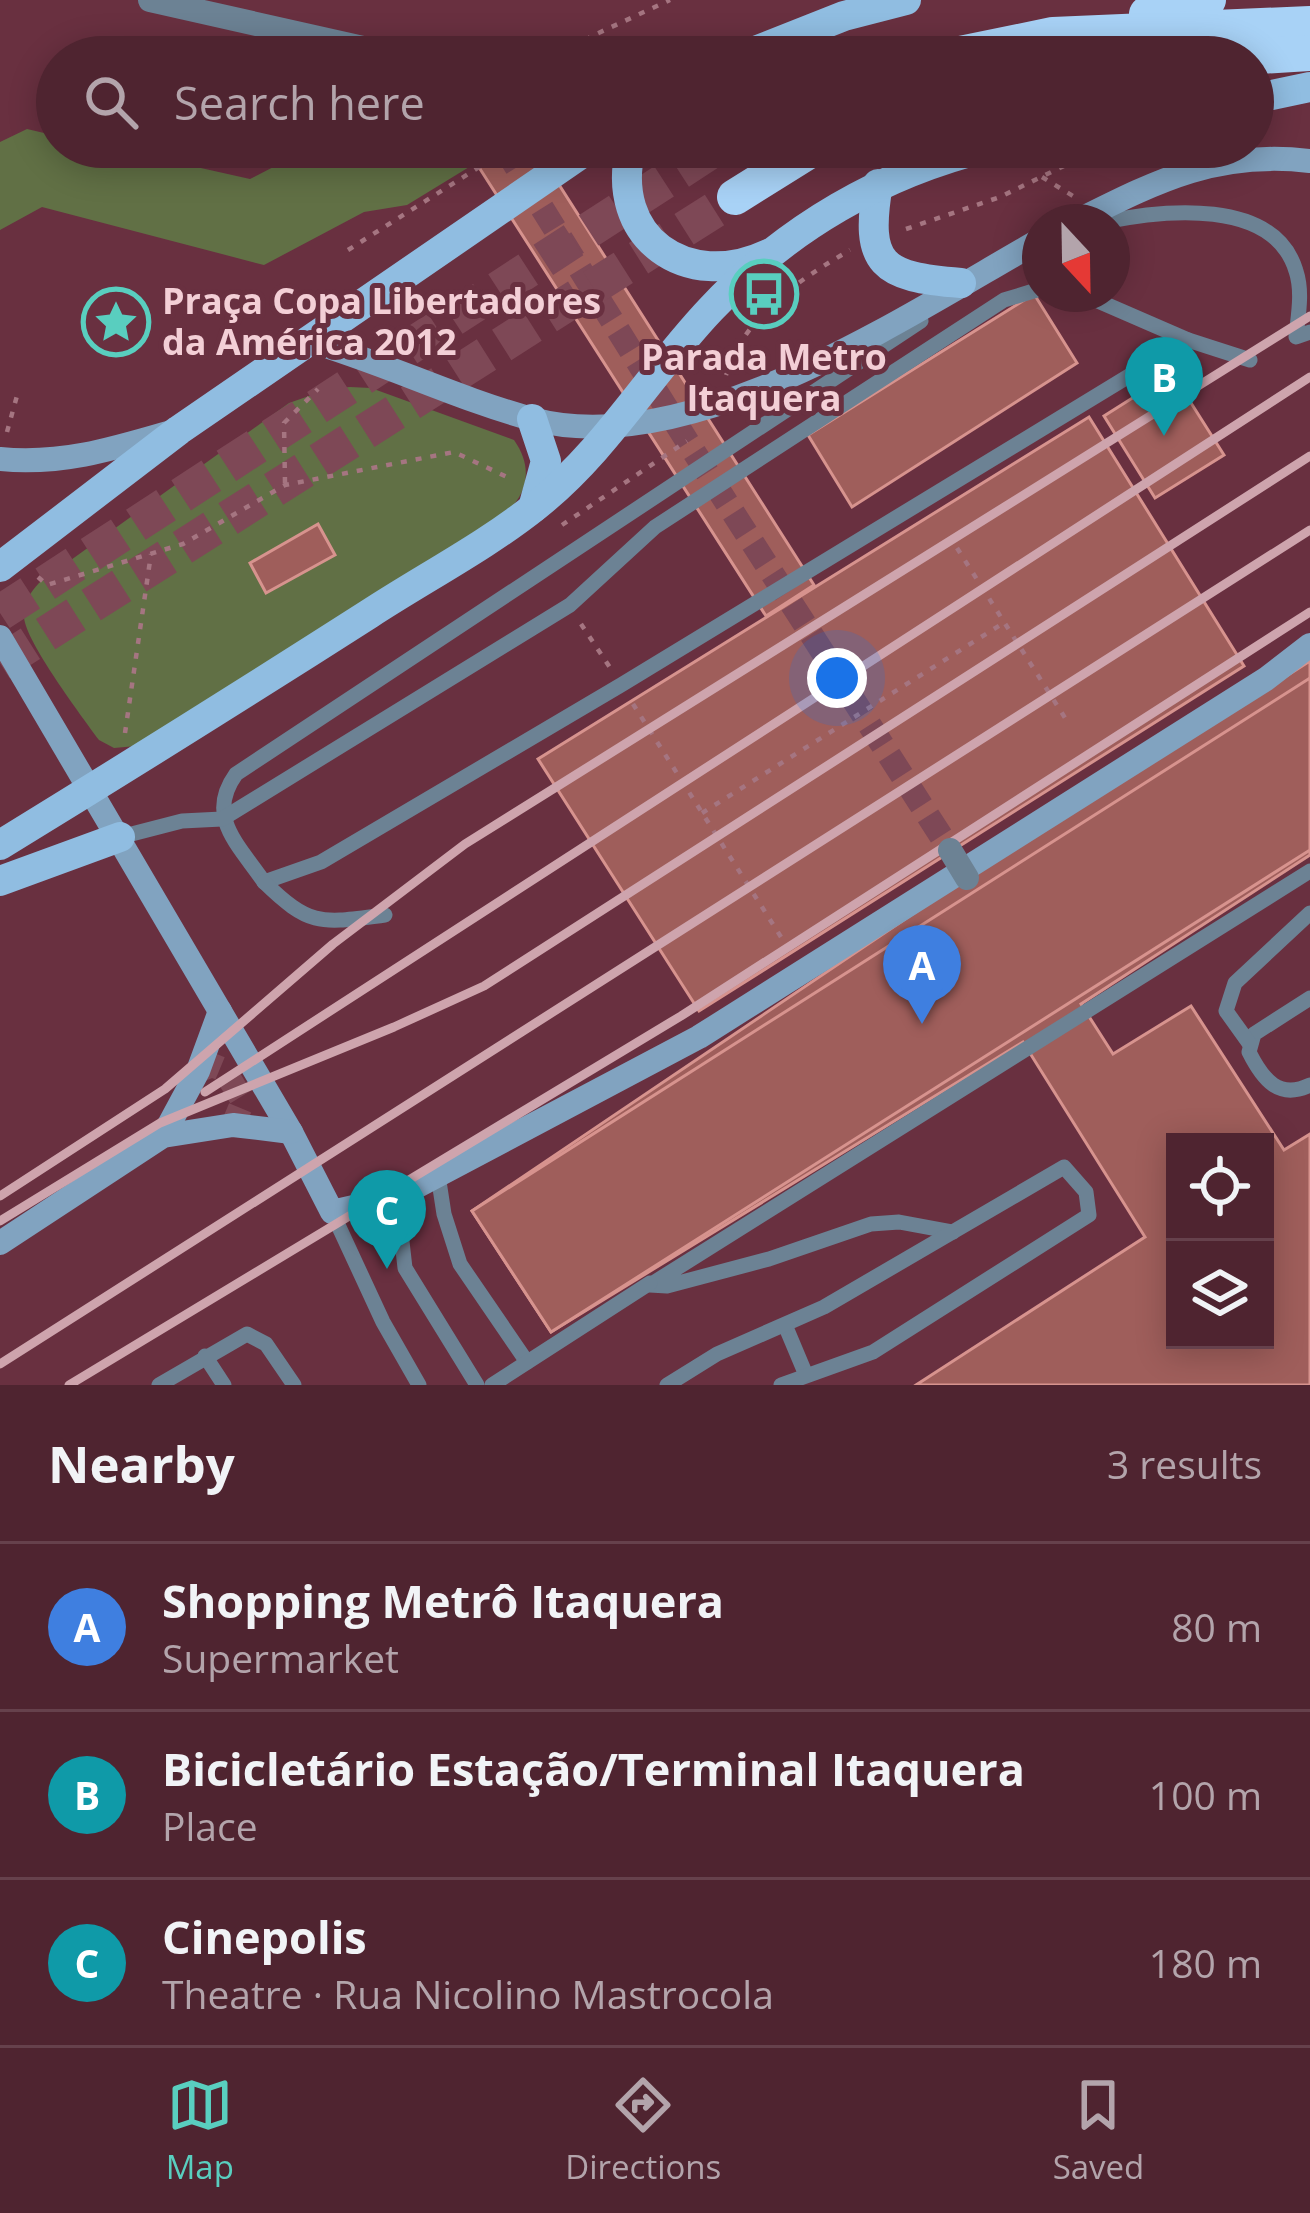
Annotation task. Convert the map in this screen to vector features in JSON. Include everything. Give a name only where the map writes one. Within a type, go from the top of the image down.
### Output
[{"type":"highway","points":[[1048,36],[1208,0]]},
{"type":"highway","points":[[1053,35],[1310,24]]},
{"type":"highway","points":[[1274,55],[1310,53]]},
{"type":"highway","points":[[734,197],[781,168]]},
{"type":"main road","points":[[793,36],[844,16],[906,0]]},
{"type":"main road","points":[[1274,95],[1310,87]]},
{"type":"main road","points":[[0,567],[179,430],[560,168]]},
{"type":"main road","points":[[627,168],[633,214],[646,238],[664,254],[682,262],[727,265],[752,261],[779,248]]},
{"type":"main road","points":[[0,845],[533,508],[619,423],[711,308],[779,248],[827,212],[878,184],[926,168]]},
{"type":"main road","points":[[878,184],[872,241],[881,259],[916,280],[961,283]]},
{"type":"main road","points":[[532,419],[546,461],[533,508]]},
{"type":"main road","points":[[0,881],[120,837]]},
{"type":"street","points":[[150,0],[310,36]]},
{"type":"street","points":[[1274,159],[1310,161]]},
{"type":"street","points":[[1115,204],[1194,168]]},
{"type":"street","points":[[306,340],[365,356],[532,419],[580,425],[670,418],[715,407],[837,354],[1022,250]]},
{"type":"street","points":[[2,450],[34,462],[79,457],[179,430]]},
{"type":"street","points":[[0,637],[106,781],[120,837],[291,1132],[332,1212],[397,1197],[699,1037],[1266,679],[1310,645]]},
{"type":"street","points":[[950,850],[968,878]]},
{"type":"street","points":[[164,1136],[198,1071],[220,1011]]},
{"type":"street","points":[[0,1243],[164,1136],[233,1125],[291,1132]]},
{"type":"lane","points":[[1130,219],[1171,213],[1249,221],[1279,242],[1296,270],[1303,334]]},
{"type":"lane","points":[[385,915],[340,921],[295,913],[264,882],[222,819],[223,792],[236,774],[1022,251]]},
{"type":"lane","points":[[120,837],[182,821],[222,819],[570,605],[656,526],[1004,300],[1022,294]]},
{"type":"lane","points":[[1123,312],[1250,360]]},
{"type":"lane","points":[[264,882],[320,862],[1188,340]]},
{"type":"lane","points":[[492,1385],[1310,871]]},
{"type":"lane","points":[[1310,913],[1235,983],[1226,1011],[1250,1042],[1253,1061],[1275,1088],[1288,1093],[1310,1085]]},
{"type":"lane","points":[[1250,1042],[1254,1034],[1310,998]]},
{"type":"lane","points":[[667,1385],[717,1354],[824,1307],[1064,1167],[1086,1192],[1089,1215],[873,1352],[781,1385]]},
{"type":"lane","points":[[438,1175],[460,1264],[527,1362]]},
{"type":"lane","points":[[397,1197],[405,1268],[477,1385]]},
{"type":"lane","points":[[332,1212],[383,1322],[419,1385]]},
{"type":"lane","points":[[650,1283],[659,1288],[769,1259],[872,1224],[899,1222],[953,1232]]},
{"type":"lane","points":[[785,1325],[806,1375]]},
{"type":"lane","points":[[159,1385],[247,1334],[266,1344],[294,1385]]},
{"type":"lane","points":[[205,1356],[224,1385]]},
{"type":"path","points":[[592,36],[670,0]]},
{"type":"path","points":[[348,250],[478,168]]},
{"type":"path","points":[[730,363],[761,315],[801,279],[872,241],[1000,197],[1060,168]]},
{"type":"path","points":[[285,484],[284,423],[318,389]]},
{"type":"path","points":[[2,450],[18,392]]},
{"type":"path","points":[[0,424],[8,429]]},
{"type":"path","points":[[618,489],[687,441]]},
{"type":"path","points":[[47,585],[183,544],[285,484],[454,452],[488,467]]},
{"type":"path","points":[[957,548],[1066,721]]},
{"type":"path","points":[[106,781],[151,554]]},
{"type":"path","points":[[570,605],[802,971]]},
{"type":"path","points":[[702,813],[1005,622]]},
{"type":"green space","points":[[27,129],[36,131],[36,168],[201,168],[250,179],[271,168],[468,168],[407,205],[364,212],[264,265],[42,207],[0,230],[0,142]]},
{"type":"green space","points":[[350,387],[371,388],[514,440],[526,476],[516,502],[136,746],[114,748],[99,740],[34,643],[24,617],[28,598],[39,583],[289,403]]},
{"type":"building","points":[[479,168],[548,168],[814,585],[766,616]]},
{"type":"building","points":[[1022,301],[1022,312],[1045,312],[1077,363],[852,507],[808,435]]},
{"type":"building","points":[[1172,373],[1224,455],[1155,498],[1104,416]]},
{"type":"building","points":[[1089,417],[1244,666],[699,1011],[538,759]]},
{"type":"building","points":[[318,524],[335,555],[266,593],[250,563]]},
{"type":"building","points":[[1310,661],[1310,855],[1081,1004],[1113,1054],[1191,1006],[1273,1133],[1166,1133],[1166,1349],[1274,1349],[1274,1135],[1284,1150],[1310,1134],[1310,1385],[916,1385],[1145,1237],[1023,1042],[551,1332],[472,1211],[932,901]]},
{"type":"building","points":[[1310,678],[1310,850],[551,1332],[472,1211]]},
{"type":"tunnel","points":[[517,168],[950,850]]},
{"type":"tunnel","points":[[0,613],[685,168]]},
{"type":"tunnel","points":[[0,663],[735,197]]},
{"type":"tunnel","points":[[198,1071],[212,1065],[224,1070],[243,1101],[233,1125]]},
{"type":"railway","points":[[0,1196],[165,1089],[333,944],[465,844],[1310,316]]},
{"type":"railway","points":[[205,1092],[1310,377]]},
{"type":"railway","points":[[0,1221],[160,1123],[484,986],[1310,456]]},
{"type":"railway","points":[[0,1364],[1310,530]]},
{"type":"railway","points":[[69,1385],[681,1016],[1310,612]]},
{"type":"place","name":"Parada Metro Itaquera","points":[[764,294]]},
{"type":"place","name":"Praça Copa Libertadores da América 2012","points":[[116,322]]},
{"type":"place","name":"Bicicletário Estação/Terminal Itaquera","points":[[1164,436]]},
{"type":"place","name":"Shopping Metrô Itaquera","points":[[922,1024]]},
{"type":"place","name":"Cinepolis","points":[[387,1269]]}]
